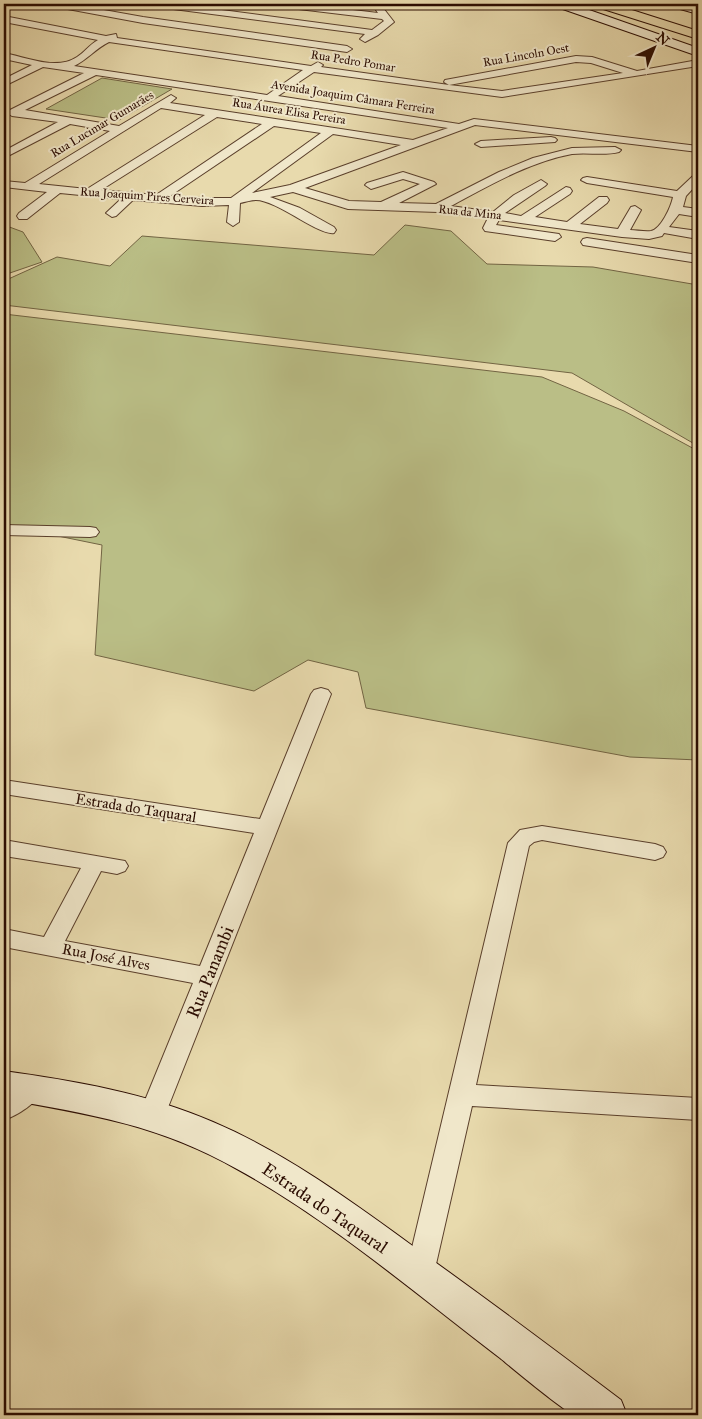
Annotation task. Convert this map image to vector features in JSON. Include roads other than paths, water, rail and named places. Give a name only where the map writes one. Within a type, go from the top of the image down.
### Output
[{"type":"highway","points":[[601,4],[698,35]]},
{"type":"highway","points":[[631,4],[698,26]]},
{"type":"street","points":[[56,4],[143,20],[346,49]]},
{"type":"street","points":[[158,4],[375,33]]},
{"type":"street","points":[[282,4],[387,17]]},
{"type":"street","points":[[269,98],[313,68],[388,25],[387,17],[376,4]]},
{"type":"street","points":[[561,4],[698,52]]},
{"type":"street","points":[[677,4],[698,10]]},
{"type":"street","points":[[63,67],[81,59],[86,52],[122,30],[174,5]]},
{"type":"street","name":"Rua Pedro Pomar","points":[[4,18],[107,39],[488,93],[514,94],[698,63]]},
{"type":"street","name":"Avenida Joaquim Câmara Ferreira","points":[[4,56],[42,64],[459,127],[480,122],[698,149]]},
{"type":"street","name":"Rua Lincoln Oest","points":[[420,94],[430,86],[576,59],[592,60],[637,74]]},
{"type":"street","points":[[6,80],[42,64]]},
{"type":"street","points":[[4,118],[94,72]]},
{"type":"street","name":"Rua Lucimar Gumarães","points":[[10,195],[191,86]]},
{"type":"street","name":"Rua Áurea Elisa Pereira","points":[[160,105],[414,144]]},
{"type":"street","points":[[15,112],[120,129]]},
{"type":"street","points":[[90,192],[216,113]]},
{"type":"street","points":[[4,155],[68,121]]},
{"type":"street","points":[[158,199],[272,122]]},
{"type":"street","name":"Rua Joaquim Pires Cerveira","points":[[4,184],[158,199],[202,202],[234,201],[293,188],[459,127]]},
{"type":"street","points":[[233,222],[234,201],[329,132]]},
{"type":"street","points":[[481,144],[564,139],[588,135]]},
{"type":"street","points":[[438,208],[480,186],[524,167],[559,155],[584,150],[614,150]]},
{"type":"street","points":[[371,184],[403,175],[430,184],[381,207]]},
{"type":"street","points":[[698,177],[682,192],[676,210],[662,230],[698,235]]},
{"type":"street","points":[[587,180],[682,192],[698,192]]},
{"type":"street","points":[[541,184],[517,198],[496,215],[489,228],[698,259]]},
{"type":"street","name":"Rua da Mina","points":[[293,188],[341,204],[438,208],[524,218],[622,233],[650,235],[662,230]]},
{"type":"street","points":[[23,216],[58,190]]},
{"type":"street","points":[[524,218],[566,191]]},
{"type":"street","points":[[112,213],[131,196]]},
{"type":"street","points":[[258,196],[296,211],[330,230]]},
{"type":"street","points":[[569,226],[603,200]]},
{"type":"street","points":[[622,233],[636,210]]},
{"type":"street","points":[[676,210],[698,213]]},
{"type":"street","points":[[4,530],[90,532]]},
{"type":"street","name":"Rua Panambi","points":[[152,1115],[321,694]]},
{"type":"street","name":"Estrada do Taquaral","points":[[4,787],[268,828]]},
{"type":"street","points":[[420,1273],[519,843],[528,835],[542,833],[655,852]]},
{"type":"street","points":[[4,848],[106,864],[51,946]]},
{"type":"street","name":"Rua José Alves","points":[[4,938],[208,977]]},
{"type":"street","name":"Estrada do Taquaral","points":[[13,1094],[58,1093],[152,1115],[224,1144],[302,1188],[420,1273],[586,1410]]},
{"type":"street","points":[[462,1095],[698,1109]]}]
